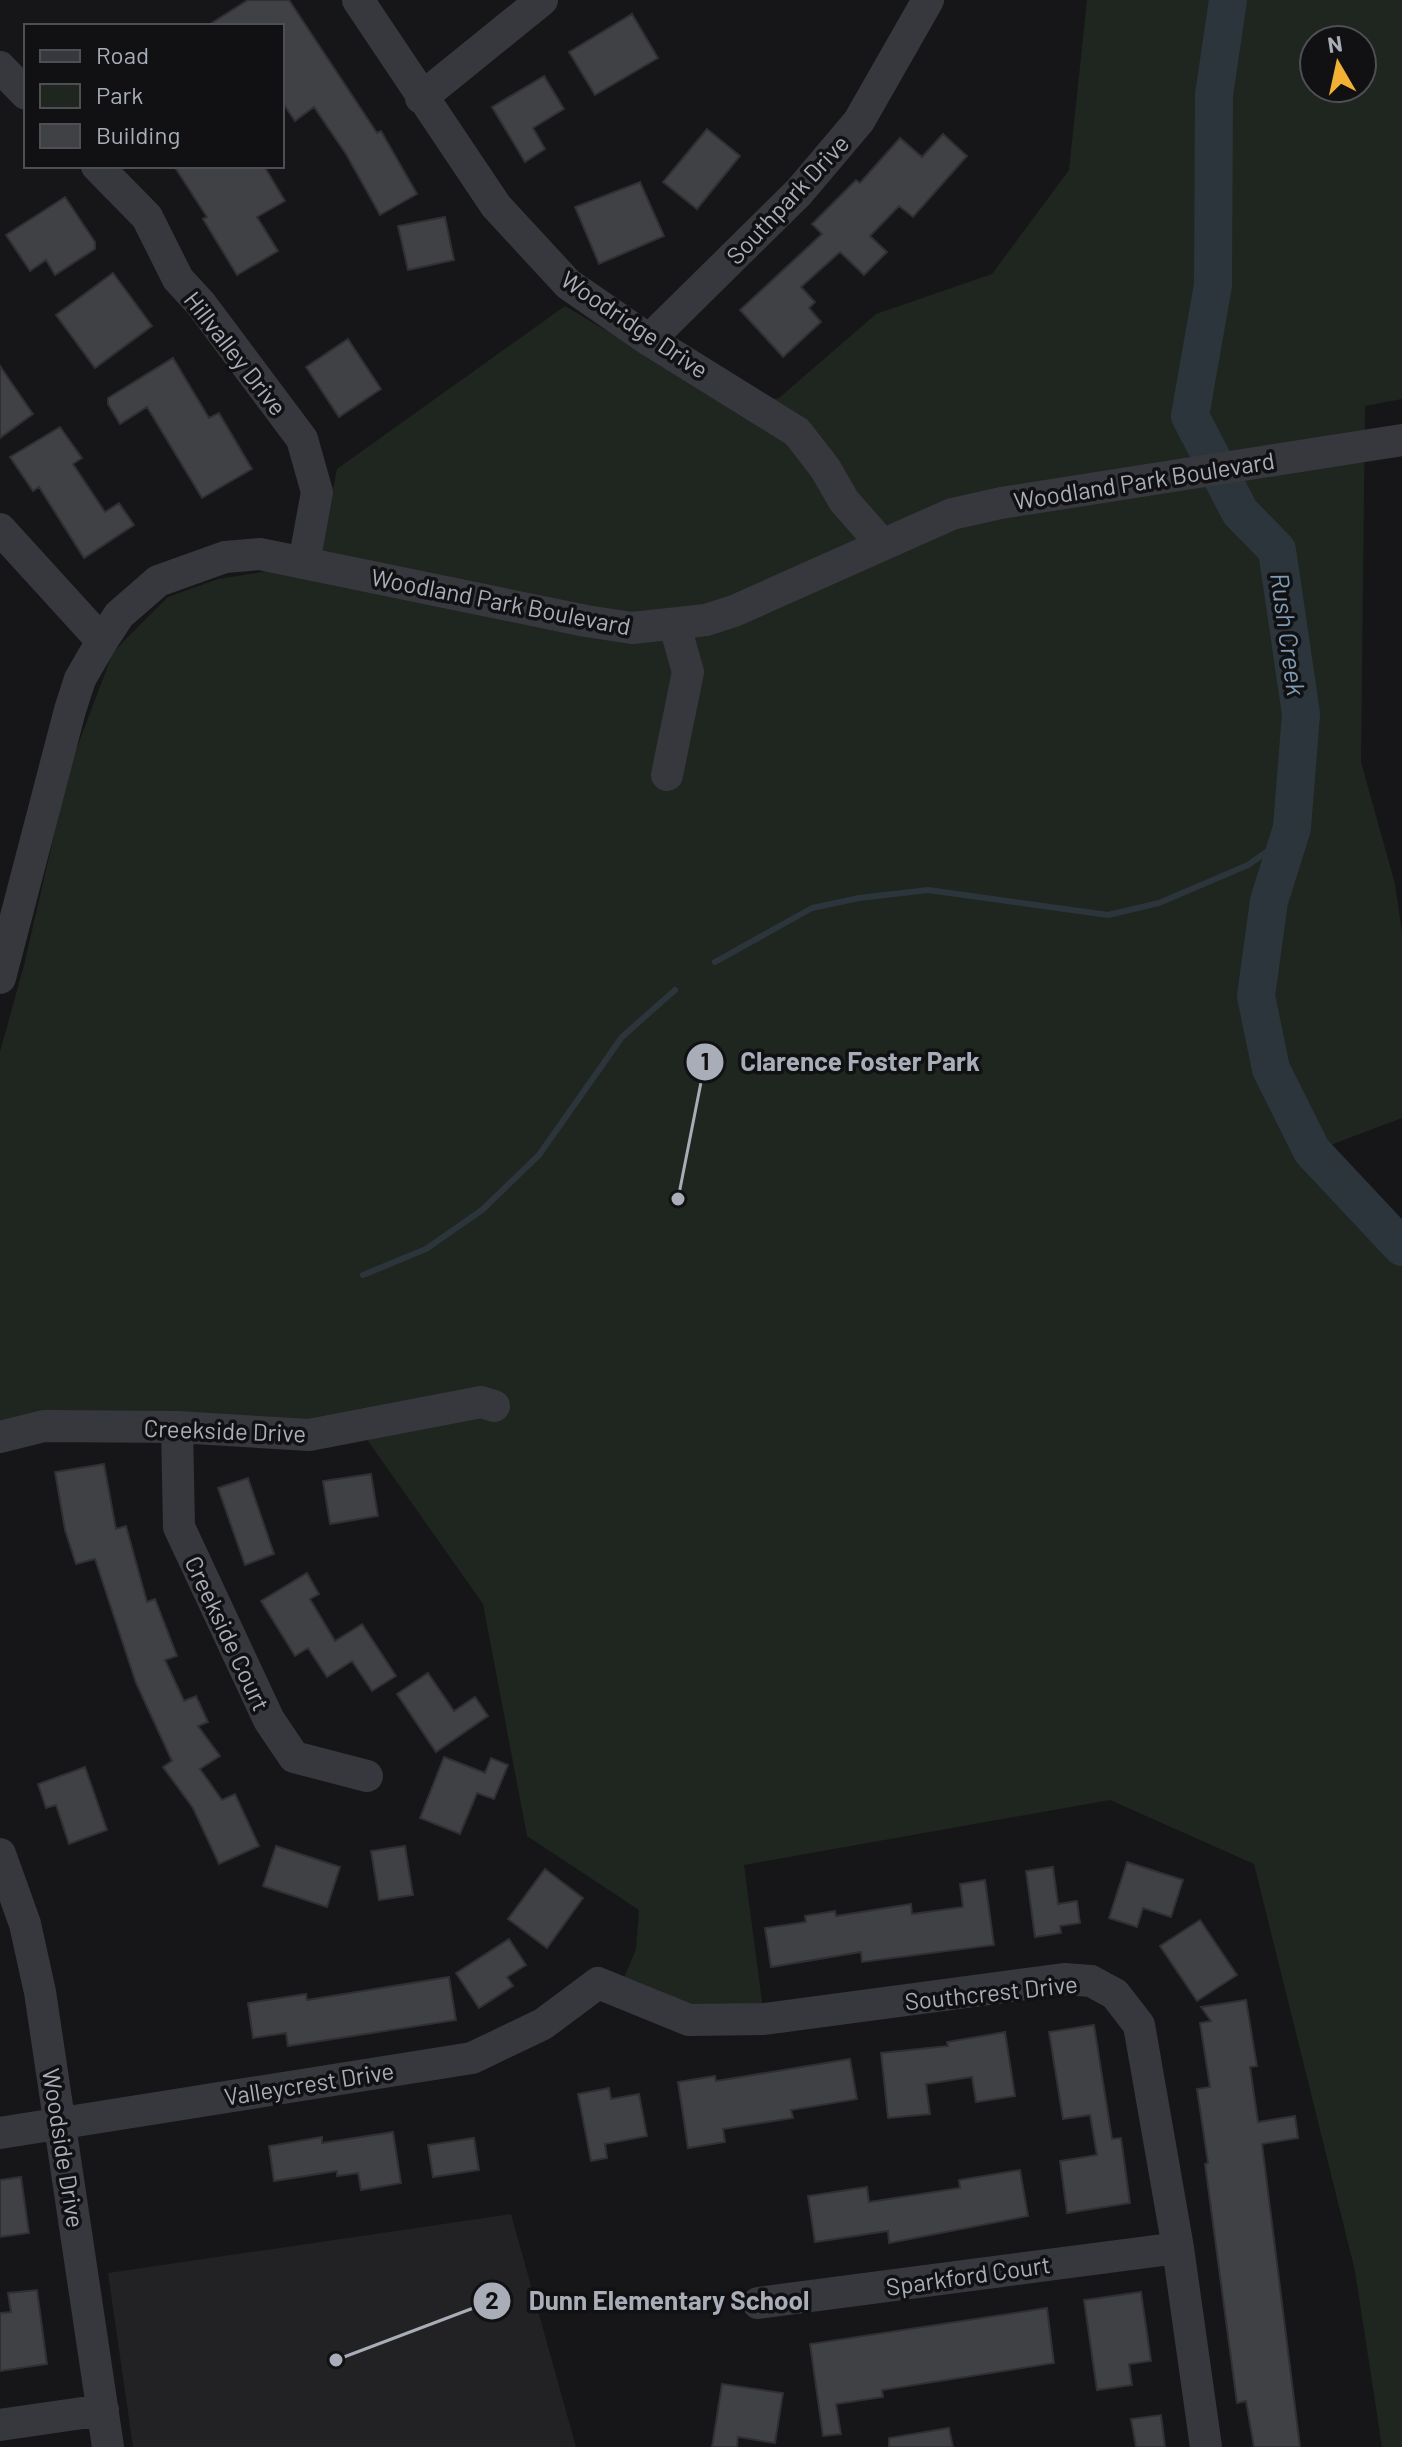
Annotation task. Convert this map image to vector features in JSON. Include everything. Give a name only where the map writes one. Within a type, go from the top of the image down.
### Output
[{"type":"street","name":"Woodridge Drive","points":[[358,0],[496,206],[568,284],[649,340],[797,432],[825,468],[844,501],[881,543]]},
{"type":"street","points":[[421,98],[542,0]]},
{"type":"street","name":"Southpark Drive","points":[[649,340],[799,192],[859,121],[928,0]]},
{"type":"street","points":[[0,67],[24,92]]},
{"type":"street","name":"Hillvalley Drive","points":[[99,168],[147,217],[178,279],[201,304],[302,439],[316,479],[317,492],[304,563]]},
{"type":"street","name":"Woodland Park Boulevard","points":[[0,978],[80,679],[119,615],[158,581],[178,571],[225,557],[260,554],[586,621],[632,628],[675,626],[734,611],[952,514],[1056,491],[1402,440]]},
{"type":"street","points":[[0,529],[102,641]]},
{"type":"street","points":[[667,775],[688,672],[675,626]]},
{"type":"street","name":"Creekside Drive","points":[[0,1437],[44,1426],[177,1427],[309,1435],[481,1402],[494,1406]]},
{"type":"street","name":"Creekside Court","points":[[177,1427],[179,1527],[269,1720],[294,1757],[367,1776]]},
{"type":"street","name":"Woodside Drive","points":[[0,1854],[25,1924],[40,1992],[108,2447]]},
{"type":"street","name":"Southcrest Drive","points":[[598,1983],[689,2020],[764,2019],[1064,1979],[1091,1981],[1115,1994],[1139,2025],[1178,2248],[1206,2447]]},
{"type":"street","name":"Valleycrest Drive","points":[[0,2133],[472,2058],[543,2024],[598,1983]]},
{"type":"street","name":"Sparkford Court","points":[[758,2303],[1178,2248]]},
{"type":"street","points":[[0,2425],[103,2410]]},
{"type":"shaded area","points":[[511,2214],[576,2447],[133,2447],[108,2273]]},
{"type":"green space","points":[[1087,0],[1402,0],[1402,399],[1365,406],[1361,762],[1395,884],[1402,932],[1402,1118],[1312,1152],[1402,1247],[1402,2447],[1382,2447],[1355,2271],[1254,1864],[1110,1800],[744,1865],[763,2009],[689,2006],[623,1980],[636,1949],[639,1910],[527,1836],[483,1604],[349,1414],[278,1424],[0,1421],[0,1052],[24,965],[70,766],[113,652],[168,597],[218,579],[268,571],[315,580],[337,469],[565,306],[730,404],[779,398],[876,314],[992,274],[1069,170]]},
{"type":"building","points":[[248,0],[289,0],[377,133],[381,131],[417,194],[380,215],[346,154],[314,107],[295,121],[284,105],[284,24],[210,24]]},
{"type":"building","points":[[632,14],[658,58],[595,95],[569,52]]},
{"type":"building","points":[[544,76],[564,109],[533,128],[545,149],[525,162],[492,107]]},
{"type":"building","points":[[707,129],[740,156],[697,209],[663,182]]},
{"type":"building","points":[[943,134],[967,156],[913,217],[899,206],[870,236],[887,252],[864,275],[840,252],[801,287],[815,302],[809,308],[821,322],[783,357],[740,310],[822,234],[812,224],[856,180],[860,183],[900,138],[922,157]]},
{"type":"building","points":[[175,168],[265,168],[285,201],[257,217],[278,251],[237,275],[203,219],[207,217]]},
{"type":"building","points":[[640,182],[664,236],[599,264],[575,207]]},
{"type":"building","points":[[65,197],[95,242],[95,249],[55,275],[46,260],[30,271],[6,235]]},
{"type":"building","points":[[445,217],[454,260],[408,270],[398,226]]},
{"type":"building","points":[[113,273],[152,326],[95,368],[56,315]]},
{"type":"building","points":[[348,339],[381,389],[339,417],[306,367]]},
{"type":"building","points":[[173,358],[209,418],[219,413],[252,469],[202,498],[147,407],[120,424],[108,404],[108,398]]},
{"type":"building","points":[[0,366],[33,414],[0,438]]},
{"type":"building","points":[[60,427],[82,458],[73,464],[105,512],[119,503],[134,525],[84,558],[39,487],[33,491],[10,457]]},
{"type":"building","points":[[104,1464],[116,1529],[126,1526],[147,1602],[155,1599],[177,1656],[165,1660],[184,1701],[196,1696],[208,1722],[198,1726],[220,1756],[200,1769],[222,1800],[235,1794],[259,1846],[219,1864],[193,1808],[163,1767],[172,1761],[136,1683],[95,1559],[76,1564],[65,1530],[55,1472]]},
{"type":"building","points":[[371,1474],[378,1516],[330,1524],[323,1481]]},
{"type":"building","points":[[248,1478],[274,1554],[245,1565],[218,1488]]},
{"type":"building","points":[[307,1573],[319,1594],[310,1599],[335,1641],[362,1624],[396,1676],[372,1691],[352,1661],[327,1677],[308,1648],[295,1656],[261,1601]]},
{"type":"building","points":[[428,1673],[454,1711],[475,1697],[488,1716],[436,1752],[397,1694]]},
{"type":"building","points":[[444,1757],[485,1773],[491,1758],[508,1765],[494,1799],[477,1793],[460,1834],[420,1818]]},
{"type":"building","points":[[85,1767],[107,1830],[69,1844],[56,1805],[46,1808],[38,1784]]},
{"type":"building","points":[[276,1846],[340,1867],[327,1907],[263,1886]]},
{"type":"building","points":[[405,1846],[413,1895],[379,1900],[371,1851]]},
{"type":"building","points":[[1127,1862],[1183,1880],[1171,1917],[1143,1908],[1137,1927],[1109,1918]]},
{"type":"building","points":[[1053,1867],[1058,1904],[1077,1901],[1080,1923],[1060,1926],[1061,1933],[1035,1937],[1026,1871]]},
{"type":"building","points":[[545,1869],[583,1898],[547,1948],[508,1919]]},
{"type":"building","points":[[985,1880],[994,1945],[862,1962],[861,1952],[771,1967],[765,1928],[806,1922],[805,1916],[835,1911],[836,1916],[911,1904],[912,1914],[963,1907],[960,1884]]},
{"type":"building","points":[[1200,1920],[1237,1975],[1197,2001],[1160,1946]]},
{"type":"building","points":[[509,1939],[526,1965],[507,1977],[513,1986],[479,2008],[456,1973]]},
{"type":"building","points":[[449,1977],[456,2020],[288,2046],[286,2033],[253,2038],[248,2003],[306,1994],[307,2000]]},
{"type":"building","points":[[1246,2000],[1257,2066],[1250,2067],[1258,2122],[1295,2116],[1298,2138],[1262,2144],[1300,2447],[1254,2447],[1246,2401],[1237,2403],[1205,2164],[1208,2163],[1197,2089],[1210,2087],[1200,2023],[1211,2021],[1201,2007]]},
{"type":"building","points":[[1094,2025],[1112,2139],[1121,2138],[1130,2203],[1067,2213],[1060,2161],[1097,2155],[1090,2115],[1063,2119],[1049,2032]]},
{"type":"building","points":[[1005,2032],[1015,2096],[976,2102],[972,2077],[926,2084],[930,2114],[888,2118],[881,2053],[948,2046],[947,2042]]},
{"type":"building","points":[[850,2059],[857,2099],[791,2110],[793,2118],[723,2129],[725,2142],[688,2148],[678,2082],[715,2076],[716,2081]]},
{"type":"building","points":[[609,2088],[611,2099],[639,2094],[647,2136],[605,2144],[607,2158],[591,2161],[578,2094]]},
{"type":"building","points":[[393,2132],[401,2183],[361,2190],[358,2173],[337,2176],[337,2171],[274,2181],[269,2146],[322,2137],[322,2143]]},
{"type":"building","points":[[474,2138],[479,2170],[433,2177],[428,2145]]},
{"type":"building","points":[[1020,2170],[1028,2216],[889,2243],[888,2231],[815,2242],[808,2196],[867,2187],[869,2202],[960,2188],[959,2180]]},
{"type":"building","points":[[21,2177],[29,2233],[0,2237],[0,2180]]},
{"type":"building","points":[[37,2290],[47,2364],[0,2371],[0,2313],[11,2312],[8,2293]]},
{"type":"building","points":[[1141,2292],[1151,2361],[1129,2364],[1132,2385],[1097,2390],[1084,2300]]},
{"type":"building","points":[[1047,2308],[1054,2363],[882,2390],[883,2397],[836,2404],[841,2434],[823,2436],[810,2344]]},
{"type":"building","points":[[722,2384],[783,2393],[775,2443],[738,2437],[737,2447],[712,2447]]},
{"type":"building","points":[[1161,2415],[1165,2447],[1136,2447],[1131,2419]]},
{"type":"building","points":[[949,2428],[953,2447],[889,2447],[889,2438]]},
{"type":"waterway","name":"Rush Creek","points":[[1228,0],[1214,95],[1213,285],[1190,416],[1240,512],[1277,550],[1301,714],[1292,828],[1269,901],[1256,996],[1271,1069],[1312,1151],[1402,1247]]},
{"type":"waterway","points":[[715,962],[812,908],[859,898],[928,890],[1108,915],[1159,903],[1248,865],[1289,836]]},
{"type":"waterway","points":[[363,1275],[426,1249],[482,1210],[539,1155],[622,1037],[675,990]]},
{"type":"place","name":"Clarence Foster Park","points":[[678,1199]]},
{"type":"place","name":"Dunn Elementary School","points":[[336,2360]]}]
